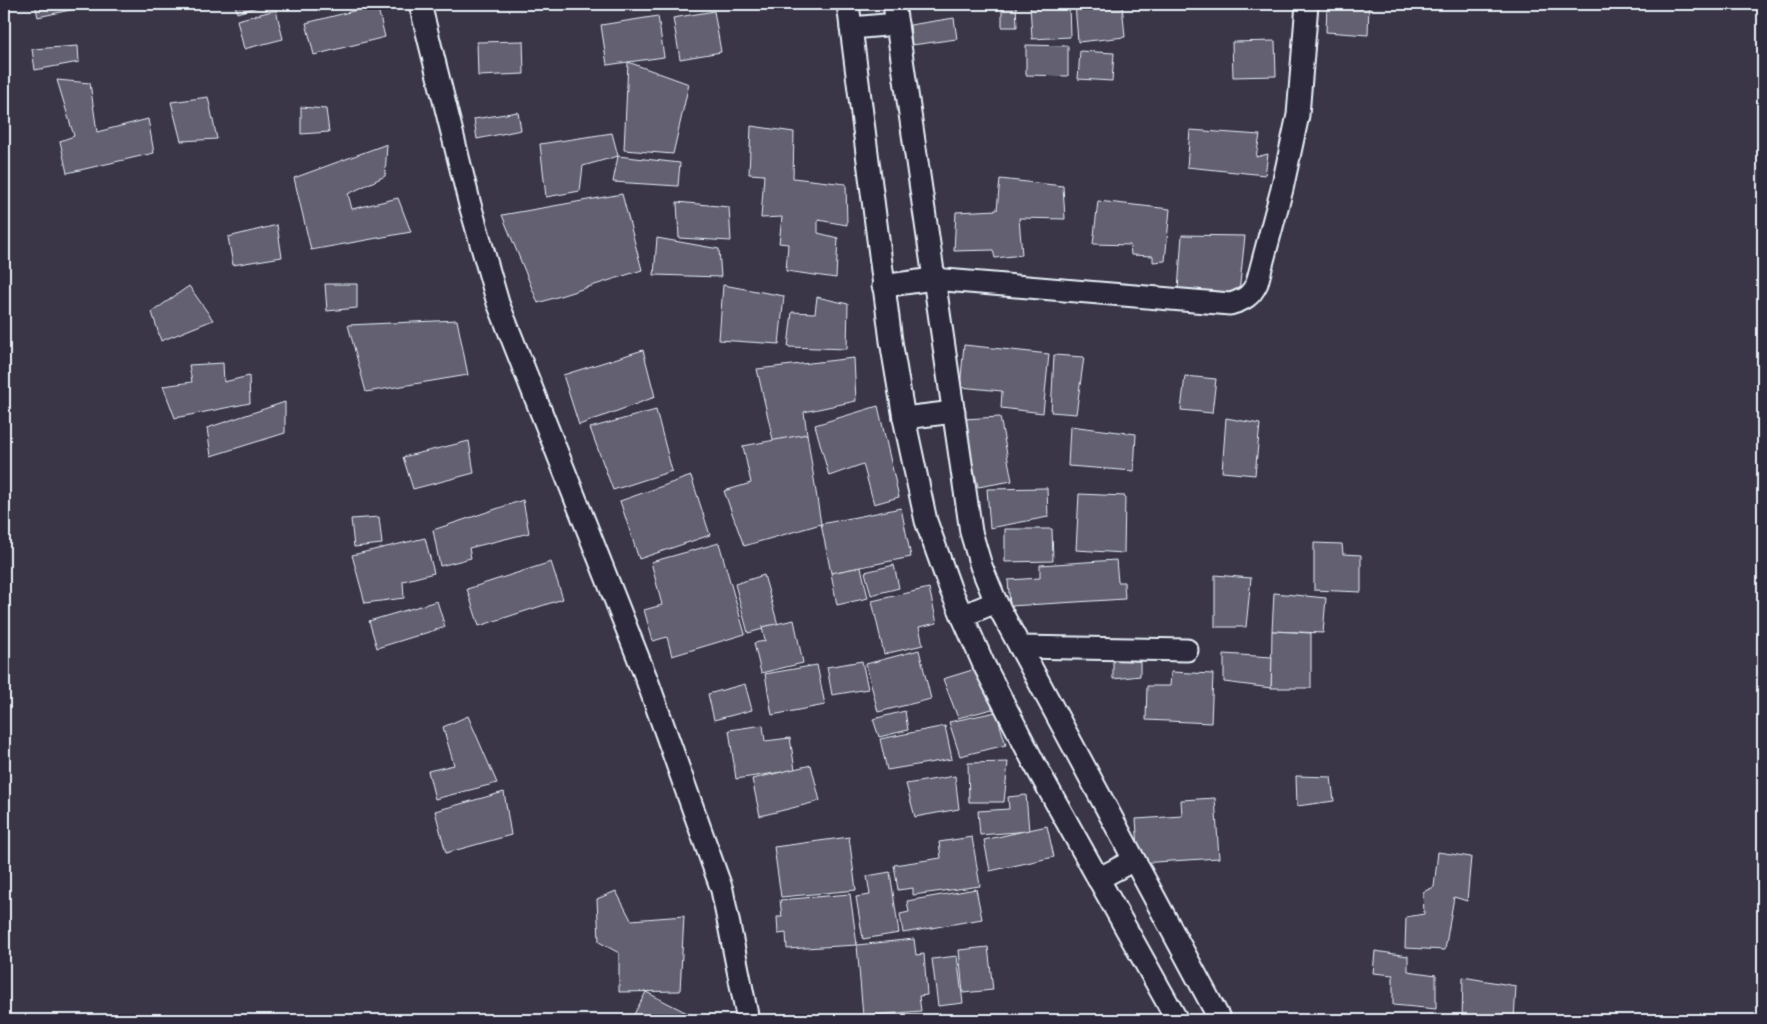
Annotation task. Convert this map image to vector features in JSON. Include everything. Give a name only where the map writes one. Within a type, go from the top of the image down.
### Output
[{"type":"street","points":[[420,4],[470,205],[498,303],[647,680],[722,890],[748,1020]]},
{"type":"street","points":[[848,4],[877,22]]},
{"type":"street","points":[[905,283],[1230,304],[1243,300],[1252,294],[1258,283],[1298,116],[1307,4]]},
{"type":"street","points":[[877,22],[905,283],[928,415],[926,521],[980,609],[1020,647],[1118,869],[1176,1020]]},
{"type":"street","points":[[877,22],[905,283],[928,415],[971,532],[981,566],[980,609],[984,665],[1034,763],[1118,869],[1220,1020]]},
{"type":"street","points":[[1020,647],[1188,650]]},
{"type":"building","points":[[35,4],[92,4],[93,5],[38,17]]},
{"type":"building","points":[[235,4],[267,4],[237,13]]},
{"type":"building","points":[[1002,4],[1016,4],[1017,27],[1002,27]]},
{"type":"building","points":[[1030,4],[1069,4],[1070,37],[1032,39]]},
{"type":"building","points":[[1075,4],[1122,4],[1125,37],[1078,42]]},
{"type":"building","points":[[1327,4],[1369,4],[1368,35],[1326,32]]},
{"type":"building","points":[[377,5],[385,37],[314,55],[306,23]]},
{"type":"building","points":[[276,10],[283,39],[244,49],[237,20]]},
{"type":"building","points":[[714,11],[721,52],[680,59],[673,18]]},
{"type":"building","points":[[658,16],[664,57],[607,65],[601,25]]},
{"type":"building","points":[[954,18],[957,39],[912,45],[910,25]]},
{"type":"building","points":[[523,41],[524,74],[478,76],[477,42]]},
{"type":"building","points":[[1275,41],[1276,76],[1233,77],[1232,42]]},
{"type":"building","points":[[1026,45],[1068,46],[1068,76],[1026,75]]},
{"type":"building","points":[[78,46],[79,62],[35,70],[32,49]]},
{"type":"building","points":[[1080,51],[1114,53],[1112,81],[1078,79]]},
{"type":"building","points":[[628,62],[689,84],[673,154],[624,150]]},
{"type":"building","points":[[57,80],[90,83],[97,132],[148,119],[154,153],[67,173],[60,141],[74,136]]},
{"type":"building","points":[[208,97],[217,139],[181,141],[171,102]]},
{"type":"building","points":[[301,107],[326,109],[329,132],[301,134]]},
{"type":"building","points":[[518,112],[521,130],[477,139],[474,119]]},
{"type":"building","points":[[751,126],[794,132],[793,178],[846,184],[847,225],[818,220],[818,233],[838,238],[836,278],[786,271],[788,244],[779,243],[782,217],[761,218],[764,175],[749,174]]},
{"type":"building","points":[[1190,130],[1260,135],[1256,157],[1268,154],[1265,175],[1187,167]]},
{"type":"building","points":[[612,133],[618,156],[583,166],[580,191],[546,197],[540,144]]},
{"type":"building","points":[[387,144],[385,176],[348,194],[352,209],[398,198],[411,232],[311,250],[294,178]]},
{"type":"building","points":[[618,156],[680,163],[678,186],[613,182]]},
{"type":"building","points":[[1000,179],[1063,186],[1065,219],[1019,218],[1022,255],[995,258],[993,250],[954,251],[956,212],[997,210]]},
{"type":"building","points":[[622,194],[642,270],[538,303],[502,215]]},
{"type":"building","points":[[1098,201],[1170,209],[1165,261],[1153,262],[1153,256],[1131,255],[1130,245],[1093,244]]},
{"type":"building","points":[[677,202],[729,207],[731,241],[679,238]]},
{"type":"building","points":[[277,225],[282,257],[233,265],[228,237]]},
{"type":"building","points":[[1182,235],[1245,236],[1239,293],[1178,290]]},
{"type":"building","points":[[657,238],[719,249],[721,277],[654,275]]},
{"type":"building","points":[[325,284],[357,284],[357,308],[327,311]]},
{"type":"building","points":[[723,285],[784,296],[779,344],[719,340]]},
{"type":"building","points":[[189,286],[213,320],[161,341],[152,312]]},
{"type":"building","points":[[817,297],[848,304],[847,349],[788,347],[792,312],[815,313]]},
{"type":"building","points":[[457,320],[468,375],[366,392],[348,325]]},
{"type":"building","points":[[964,345],[1049,354],[1043,413],[1001,408],[1002,391],[960,387]]},
{"type":"building","points":[[643,350],[655,397],[579,425],[563,375]]},
{"type":"building","points":[[1054,355],[1084,357],[1076,414],[1051,412]]},
{"type":"building","points":[[854,358],[856,401],[804,412],[807,434],[774,444],[757,369]]},
{"type":"building","points":[[223,363],[224,382],[249,376],[250,403],[175,418],[163,386],[192,382],[189,365]]},
{"type":"building","points":[[1185,376],[1216,379],[1212,413],[1181,410]]},
{"type":"building","points":[[285,402],[285,433],[211,456],[207,428]]},
{"type":"building","points":[[878,406],[899,497],[874,504],[863,464],[829,476],[815,425]]},
{"type":"building","points":[[656,410],[672,471],[613,490],[590,428]]},
{"type":"building","points":[[1000,417],[1012,481],[978,487],[963,419]]},
{"type":"building","points":[[1226,418],[1260,424],[1255,475],[1222,472]]},
{"type":"building","points":[[1070,426],[1136,434],[1134,471],[1068,466]]},
{"type":"building","points":[[807,434],[821,524],[744,546],[724,491],[751,483],[743,446]]},
{"type":"building","points":[[469,441],[474,473],[413,489],[403,457]]},
{"type":"building","points":[[691,476],[710,535],[639,559],[620,501]]},
{"type":"building","points":[[1047,488],[1048,517],[990,528],[987,489]]},
{"type":"building","points":[[1079,494],[1125,496],[1124,553],[1076,550]]},
{"type":"building","points":[[523,500],[529,533],[469,548],[471,558],[440,566],[433,530]]},
{"type":"building","points":[[901,508],[911,557],[831,573],[821,524]]},
{"type":"building","points":[[379,517],[382,544],[354,547],[351,519]]},
{"type":"building","points":[[1005,529],[1052,529],[1053,561],[1005,562]]},
{"type":"building","points":[[425,538],[434,573],[403,581],[404,598],[365,603],[352,555]]},
{"type":"building","points":[[719,543],[745,634],[672,656],[667,637],[653,641],[644,610],[662,605],[651,562]]},
{"type":"building","points":[[1314,543],[1342,544],[1343,554],[1361,555],[1361,592],[1314,590]]},
{"type":"building","points":[[1116,560],[1118,582],[1124,582],[1125,599],[1010,606],[1008,580],[1040,578],[1040,565]]},
{"type":"building","points":[[551,562],[563,599],[479,626],[467,589]]},
{"type":"building","points":[[894,565],[899,588],[871,595],[865,572]]},
{"type":"building","points":[[861,567],[868,598],[837,605],[831,573]]},
{"type":"building","points":[[764,575],[778,625],[748,633],[735,584]]},
{"type":"building","points":[[1215,575],[1251,578],[1246,627],[1215,627]]},
{"type":"building","points":[[929,588],[937,623],[919,627],[923,645],[884,654],[872,601]]},
{"type":"building","points":[[1274,593],[1326,598],[1323,633],[1272,631]]},
{"type":"building","points":[[437,601],[445,627],[377,648],[369,621]]},
{"type":"building","points":[[794,620],[803,663],[761,673],[754,643],[765,641],[762,627]]},
{"type":"building","points":[[1272,631],[1311,633],[1311,688],[1271,688]]},
{"type":"building","points":[[919,650],[931,699],[878,712],[866,664]]},
{"type":"building","points":[[1224,654],[1272,657],[1271,688],[1224,682]]},
{"type":"building","points":[[1113,660],[1140,661],[1140,676],[1113,679]]},
{"type":"building","points":[[862,661],[868,689],[832,695],[827,667]]},
{"type":"building","points":[[817,665],[825,705],[772,715],[765,674]]},
{"type":"building","points":[[982,667],[996,708],[958,718],[943,679]]},
{"type":"building","points":[[1171,672],[1213,674],[1211,723],[1146,720],[1147,686],[1170,686]]},
{"type":"building","points":[[745,684],[752,710],[714,720],[708,694]]},
{"type":"building","points":[[905,711],[908,730],[879,737],[873,719]]},
{"type":"building","points":[[996,712],[1006,745],[960,756],[949,722]]},
{"type":"building","points":[[468,716],[497,783],[435,799],[428,771],[454,765],[443,727]]},
{"type":"building","points":[[763,725],[765,741],[790,738],[795,770],[736,779],[729,730]]},
{"type":"building","points":[[945,726],[952,759],[887,770],[880,739]]},
{"type":"building","points":[[1008,762],[1004,802],[969,802],[968,763]]},
{"type":"building","points":[[811,765],[820,801],[760,816],[752,779]]},
{"type":"building","points":[[955,776],[959,809],[915,817],[906,784]]},
{"type":"building","points":[[1296,776],[1331,777],[1334,801],[1297,806]]},
{"type":"building","points":[[504,792],[511,835],[446,853],[435,811]]},
{"type":"building","points":[[1026,795],[1029,831],[980,835],[978,811],[1009,809],[1008,797]]},
{"type":"building","points":[[1215,798],[1219,858],[1139,863],[1136,819],[1182,816],[1181,800]]},
{"type":"building","points":[[1047,826],[1054,857],[990,871],[984,840]]},
{"type":"building","points":[[849,837],[856,890],[781,897],[774,847]]},
{"type":"building","points":[[972,837],[980,886],[913,895],[913,888],[898,890],[894,865],[941,858],[939,842]]},
{"type":"building","points":[[1438,852],[1471,857],[1467,901],[1454,897],[1445,950],[1405,948],[1406,917],[1424,914],[1423,892],[1434,887]]},
{"type":"building","points":[[890,872],[899,933],[863,939],[856,897],[870,895],[867,876]]},
{"type":"building","points":[[976,889],[982,919],[903,933],[900,914],[909,912],[907,901]]},
{"type":"building","points":[[616,891],[631,920],[684,916],[680,991],[619,992],[619,953],[599,942],[597,899]]},
{"type":"building","points":[[850,894],[857,945],[787,949],[786,933],[778,934],[777,917],[782,917],[780,900]]},
{"type":"building","points":[[914,939],[916,955],[924,954],[927,995],[919,996],[921,1011],[863,1016],[857,945]]},
{"type":"building","points":[[988,947],[993,990],[963,993],[959,950]]},
{"type":"building","points":[[1375,951],[1408,956],[1408,971],[1436,975],[1436,1009],[1393,1005],[1393,975],[1373,973]]},
{"type":"building","points":[[957,956],[963,1003],[938,1006],[932,959]]},
{"type":"building","points":[[1463,977],[1516,986],[1514,1020],[1462,1020]]},
{"type":"building","points":[[646,992],[695,1017],[694,1020],[631,1020]]}]
